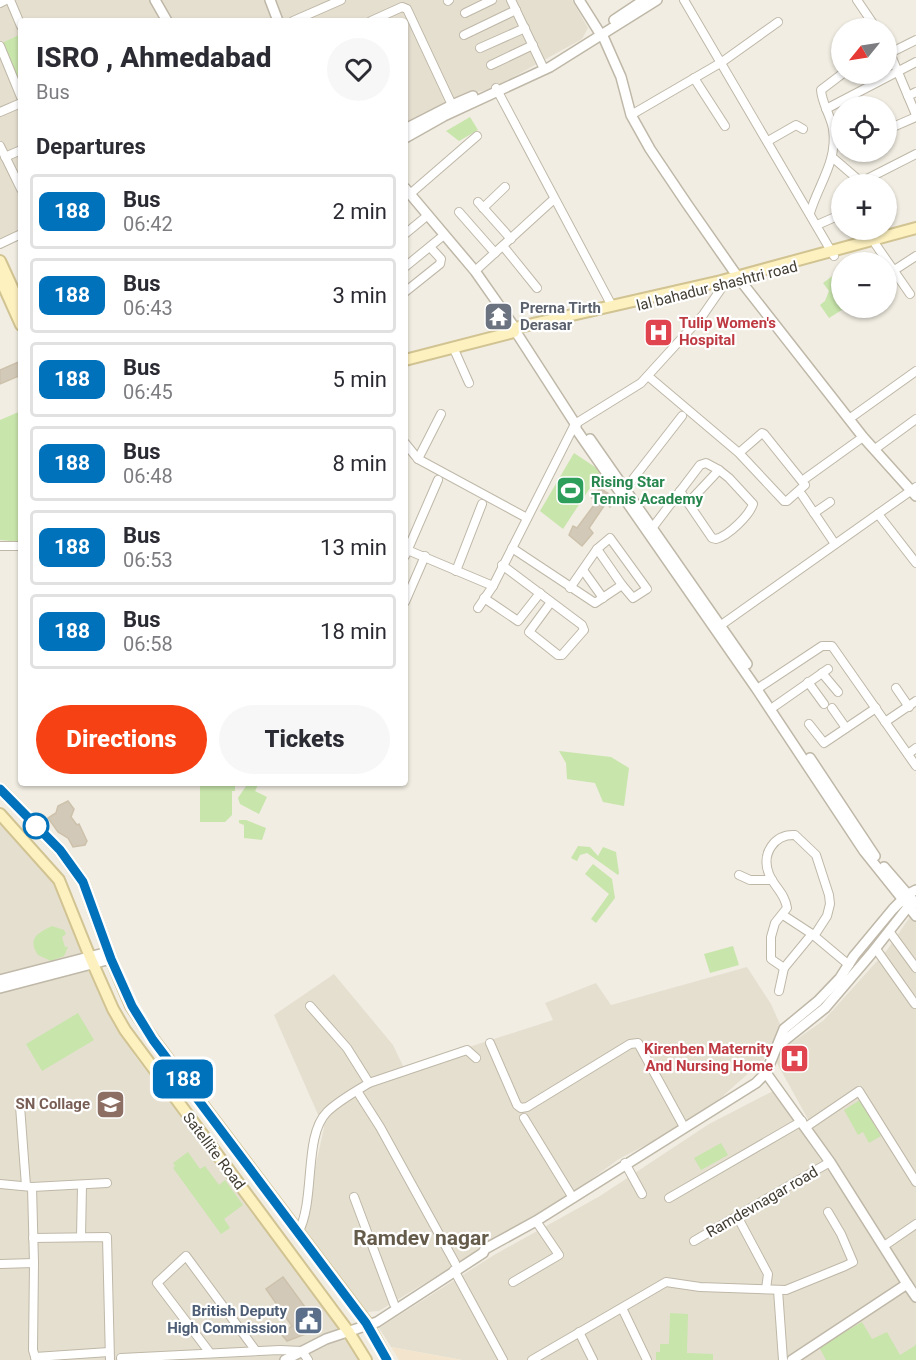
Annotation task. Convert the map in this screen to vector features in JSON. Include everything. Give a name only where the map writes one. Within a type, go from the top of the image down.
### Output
[{"type":"main road","points":[[836,252],[916,228]]},
{"type":"main road","name":"lal bahadur shashtri road","points":[[838,252],[876,245],[916,233]]},
{"type":"main road","name":"lal bahadur shashtri road","points":[[408,359],[515,330],[723,286],[739,278],[831,254]]},
{"type":"main road","points":[[0,261],[18,300]]},
{"type":"main road","points":[[0,278],[18,318]]},
{"type":"main road","points":[[408,353],[739,278]]},
{"type":"main road","name":"Satellite Road","points":[[0,789],[60,850],[83,882],[110,956],[132,1006],[153,1040],[366,1323],[387,1360]]},
{"type":"main road","name":"Satellite Road","points":[[0,813],[60,880],[113,1009],[132,1040],[348,1331],[366,1360]]},
{"type":"street","points":[[0,3],[8,0],[18,20]]},
{"type":"street","points":[[155,0],[165,18]]},
{"type":"street","points":[[270,0],[277,18]]},
{"type":"street","points":[[300,18],[341,0]]},
{"type":"street","points":[[465,13],[492,0]]},
{"type":"street","points":[[511,0],[542,64]]},
{"type":"street","points":[[582,0],[601,32],[621,77],[631,115],[650,149],[739,278],[863,437],[914,491],[718,627]]},
{"type":"street","points":[[408,136],[497,90],[550,68],[644,0]]},
{"type":"street","points":[[408,127],[452,105],[497,90],[657,0]]},
{"type":"street","points":[[684,0],[832,252]]},
{"type":"street","points":[[857,0],[869,18]]},
{"type":"street","points":[[378,18],[402,7],[407,9],[452,105]]},
{"type":"street","points":[[464,35],[516,10]]},
{"type":"street","points":[[631,115],[722,62],[778,22]]},
{"type":"street","points":[[480,48],[525,28]]},
{"type":"street","points":[[897,45],[916,40]]},
{"type":"street","points":[[491,65],[533,45]]},
{"type":"street","points":[[0,46],[18,89]]},
{"type":"street","points":[[897,125],[916,116],[897,71],[916,62]]},
{"type":"street","points":[[694,78],[725,126]]},
{"type":"street","points":[[831,82],[821,90],[831,123]]},
{"type":"street","points":[[826,109],[873,84]]},
{"type":"street","points":[[497,90],[612,306]]},
{"type":"street","points":[[908,96],[916,92]]},
{"type":"street","points":[[0,112],[18,104]]},
{"type":"street","points":[[768,141],[796,125],[803,129]]},
{"type":"street","points":[[408,190],[477,136]]},
{"type":"street","points":[[0,146],[18,183]]},
{"type":"street","points":[[5,157],[18,151]]},
{"type":"street","points":[[837,162],[861,182],[916,154]]},
{"type":"street","points":[[810,213],[818,188],[830,170],[831,162]]},
{"type":"street","points":[[505,187],[480,205],[511,239]]},
{"type":"street","points":[[408,192],[475,271],[576,424],[576,429],[718,627]]},
{"type":"street","points":[[475,271],[554,199]]},
{"type":"street","points":[[459,212],[495,253]]},
{"type":"street","points":[[408,232],[428,215]]},
{"type":"street","points":[[817,225],[831,219]]},
{"type":"street","points":[[0,244],[18,235]]},
{"type":"street","points":[[408,265],[444,235]]},
{"type":"street","points":[[835,252],[860,240]]},
{"type":"street","points":[[876,245],[881,252]]},
{"type":"street","points":[[503,246],[537,288]]},
{"type":"street","points":[[408,290],[440,264],[441,260],[430,247]]},
{"type":"street","points":[[897,268],[916,256]]},
{"type":"street","points":[[897,276],[910,294]]},
{"type":"street","points":[[478,609],[493,586],[576,424],[641,383],[703,315],[723,286]]},
{"type":"street","points":[[453,347],[469,383]]},
{"type":"street","points":[[849,419],[916,371]]},
{"type":"street","points":[[648,376],[739,453],[784,501],[806,485],[765,434],[762,433],[739,453]]},
{"type":"street","points":[[418,459],[441,414]]},
{"type":"street","points":[[626,488],[682,416]]},
{"type":"street","points":[[875,449],[916,419]]},
{"type":"street","points":[[576,424],[581,426],[653,527],[864,851],[912,898]]},
{"type":"street","points":[[806,478],[863,437]]},
{"type":"street","points":[[408,447],[418,459],[527,518]]},
{"type":"street","points":[[653,527],[680,491],[702,464],[719,470],[753,504],[750,511],[725,535],[716,539],[680,491]]},
{"type":"street","points":[[688,503],[719,470]]},
{"type":"street","points":[[408,548],[438,480]]},
{"type":"street","points":[[802,495],[835,544]]},
{"type":"street","points":[[814,513],[830,502]]},
{"type":"street","points":[[456,571],[482,504]]},
{"type":"street","points":[[878,514],[916,563]]},
{"type":"street","points":[[570,588],[597,549],[612,538],[647,587],[633,598],[597,549]]},
{"type":"street","points":[[0,546],[18,546]]},
{"type":"street","points":[[512,548],[592,603],[622,585]]},
{"type":"street","points":[[408,552],[425,556],[493,586]]},
{"type":"street","points":[[408,595],[425,556]]},
{"type":"street","points":[[502,565],[582,625],[584,630],[562,655],[558,655],[529,632],[551,602]]},
{"type":"street","points":[[582,570],[603,598]]},
{"type":"street","points":[[484,598],[516,621],[520,620],[540,593]]},
{"type":"street","points":[[759,688],[822,646],[832,646],[916,766]]},
{"type":"street","points":[[775,706],[825,671],[838,692]]},
{"type":"street","points":[[808,682],[846,728]]},
{"type":"street","points":[[759,688],[775,706],[875,856],[912,898],[916,916]]},
{"type":"street","points":[[896,688],[909,707]]},
{"type":"street","points":[[885,722],[916,701]]},
{"type":"street","points":[[809,724],[825,742],[876,708]]},
{"type":"street","points":[[908,754],[916,748]]},
{"type":"street","points":[[779,991],[784,968],[827,916],[830,904],[816,855],[795,835],[782,836],[770,847],[766,864],[772,880],[786,901],[787,908],[775,922],[770,951],[771,959],[784,968]]},
{"type":"street","points":[[739,875],[750,880],[772,880]]},
{"type":"street","points":[[780,1044],[825,1008],[876,949],[912,898]]},
{"type":"street","points":[[366,1323],[377,1322],[478,1249],[485,1249],[537,1221],[625,1163],[743,1092],[766,1073],[780,1044],[784,1029],[818,1001],[912,898]]},
{"type":"street","points":[[783,915],[813,935],[849,965]]},
{"type":"street","points":[[889,931],[916,968]]},
{"type":"street","points":[[876,949],[915,1004]]},
{"type":"street","points":[[0,988],[110,956]]},
{"type":"street","points":[[0,980],[92,961]]},
{"type":"street","points":[[310,1006],[347,1048],[369,1083]]},
{"type":"street","points":[[490,1043],[517,1105],[521,1108],[527,1107],[630,1044],[638,1043],[684,1127]]},
{"type":"street","points":[[298,1233],[307,1210],[314,1142],[326,1113],[369,1083],[467,1050],[476,1058]]},
{"type":"street","name":"Ramdevnagar road","points":[[766,1073],[830,1162],[884,1246],[913,1284],[916,1297]]},
{"type":"street","points":[[357,1091],[380,1127],[503,1360]]},
{"type":"street","points":[[669,1198],[859,1091],[913,1172],[916,1182]]},
{"type":"street","points":[[20,1106],[33,1238],[35,1359],[110,1356],[107,1237],[33,1238]]},
{"type":"street","points":[[525,1118],[573,1198]]},
{"type":"street","name":"Ramdevnagar road","points":[[694,1241],[830,1162]]},
{"type":"street","points":[[625,1163],[642,1194]]},
{"type":"street","points":[[0,1184],[29,1187],[107,1184]]},
{"type":"street","points":[[81,1185],[81,1237]]},
{"type":"street","points":[[354,1197],[394,1304]]},
{"type":"street","points":[[532,1360],[666,1282],[700,1287],[786,1290],[853,1262],[828,1212]]},
{"type":"street","points":[[737,1216],[768,1274],[766,1289]]},
{"type":"street","points":[[513,1282],[559,1255],[537,1221]]},
{"type":"street","points":[[884,1246],[916,1224]]},
{"type":"street","points":[[210,1353],[157,1283],[186,1256],[256,1351]]},
{"type":"street","points":[[0,1264],[34,1263]]},
{"type":"street","points":[[285,1360],[366,1323],[455,1266]]},
{"type":"street","points":[[792,1360],[907,1284],[913,1284]]},
{"type":"street","points":[[778,1290],[783,1360]]},
{"type":"street","points":[[621,1308],[647,1360]]},
{"type":"street","points":[[579,1332],[593,1360]]},
{"type":"street","points":[[121,1358],[302,1351]]},
{"type":"street","points":[[302,1351],[308,1360]]},
{"type":"shaded area","points":[[0,0],[572,0],[588,28],[582,39],[492,89],[458,96],[408,121],[408,18],[18,18],[18,233],[0,240]]},
{"type":"shaded area","points":[[0,823],[41,864],[57,888],[81,949],[135,1056],[307,1282],[360,1360],[0,1360]]},
{"type":"shaded area","points":[[912,914],[916,919],[916,1287],[819,1139],[773,1056],[824,1020],[887,950]]},
{"type":"shaded area","points":[[747,967],[771,1004],[784,1033],[769,1055],[715,1103],[684,1125],[619,1159],[564,1199],[379,1311],[367,1312],[302,1225],[324,1128],[274,1015],[334,974],[393,1045],[404,1068],[553,1020],[545,1003],[596,983],[611,1005]]},
{"type":"shaded area","points":[[771,1092],[781,1092],[811,1146],[916,1299],[916,1360],[462,1360],[391,1347],[379,1328],[494,1255],[600,1196],[709,1124]]},
{"type":"shaded area","points":[[391,1347],[462,1360],[399,1360]]},
{"type":"green space","points":[[18,35],[18,78],[17,78],[2,43]]},
{"type":"green space","points":[[470,117],[478,130],[459,141],[446,131]]},
{"type":"green space","points":[[831,277],[831,317],[829,318],[820,305],[825,301],[829,291],[823,283]]},
{"type":"green space","points":[[18,412],[18,542],[0,540],[0,420]]},
{"type":"green space","name":"Rising Star Tennis Academy","points":[[574,453],[601,471],[563,529],[540,511]]},
{"type":"green space","points":[[559,751],[611,757],[629,768],[624,806],[603,802],[595,783],[567,779],[566,763]]},
{"type":"green space","points":[[200,786],[235,786],[235,791],[232,791],[232,815],[225,822],[200,822]]},
{"type":"green space","points":[[246,786],[258,786],[255,791],[267,797],[259,814],[240,804],[238,798]]},
{"type":"green space","points":[[239,820],[246,820],[266,828],[262,840],[244,838],[244,825],[239,823]]},
{"type":"green space","points":[[578,846],[590,847],[598,856],[603,847],[616,852],[618,875],[587,853],[580,855],[577,861],[571,858]]},
{"type":"green space","points":[[593,864],[612,879],[615,898],[596,923],[591,919],[609,894],[585,874]]},
{"type":"green space","points":[[52,926],[64,930],[66,934],[62,937],[65,947],[68,947],[64,956],[51,961],[38,955],[34,940]]},
{"type":"green space","points":[[733,946],[739,965],[710,973],[704,954]]},
{"type":"green space","points":[[78,1013],[94,1040],[42,1071],[26,1044]]},
{"type":"green space","points":[[860,1100],[881,1136],[869,1143],[863,1132],[858,1135],[844,1110]]},
{"type":"green space","points":[[721,1143],[728,1155],[701,1170],[694,1158]]},
{"type":"green space","points":[[188,1152],[200,1169],[205,1166],[219,1185],[225,1180],[243,1205],[224,1219],[230,1228],[221,1234],[173,1168],[175,1166],[173,1163]]},
{"type":"green space","points":[[670,1313],[688,1314],[687,1353],[713,1354],[713,1360],[656,1360],[656,1352],[660,1352],[660,1344],[669,1344]]},
{"type":"green space","points":[[862,1322],[872,1339],[887,1332],[900,1355],[916,1345],[916,1360],[826,1360],[819,1347]]},
{"type":"building","points":[[18,362],[18,376],[0,384],[0,370]]},
{"type":"building","points":[[600,488],[615,498],[610,507],[606,503],[589,528],[593,533],[582,546],[569,535],[573,526],[577,528],[597,501],[592,498]]},
{"type":"building","points":[[68,801],[74,809],[71,817],[77,825],[79,824],[87,841],[85,845],[73,847],[68,838],[58,832],[48,818],[56,813],[58,806]]},
{"type":"building","points":[[283,1277],[316,1322],[311,1332],[287,1341],[281,1334],[292,1326],[266,1289]]},
{"type":"bus line","name":"188","points":[[0,789],[60,850],[83,882],[111,959],[132,1006],[153,1040],[366,1323],[387,1360]]},
{"type":"place","name":"Prerna Tirth Derasar","points":[[499,317]]},
{"type":"place","name":"Tulip Women's Hospital","points":[[658,332]]},
{"type":"place","name":"Rising Star Tennis Academy","points":[[570,491]]},
{"type":"place","name":"Kirenben Maternity And Nursing Home","points":[[794,1058]]},
{"type":"place","name":"SN Collage","points":[[111,1104]]},
{"type":"place","name":"British Deputy High Commission","points":[[308,1320]]},
{"type":"district","name":"Ramdev nagar","points":[[421,1238]]}]
